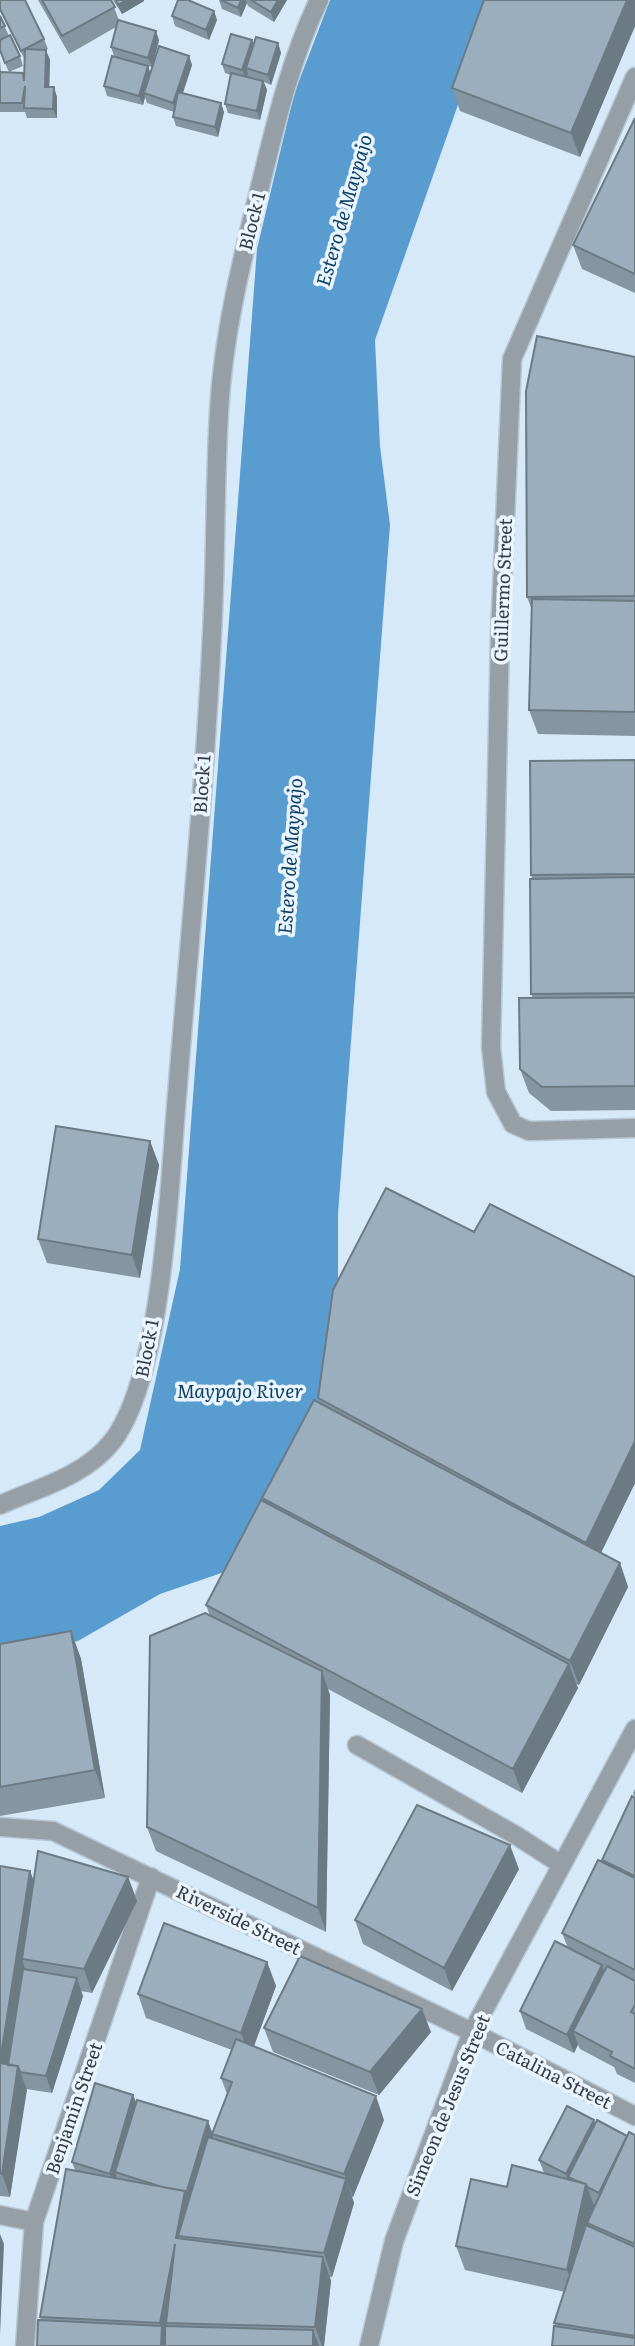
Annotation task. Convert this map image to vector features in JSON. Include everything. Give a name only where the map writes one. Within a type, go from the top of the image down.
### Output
[{"type":"street","name":"Block 1","points":[[0,1505],[79,1472],[111,1443],[137,1395],[146,1359],[165,1243],[196,852],[213,614],[219,408],[236,284],[277,116],[300,41],[319,0]]},
{"type":"street","name":"Guillermo Street","points":[[635,77],[512,359],[500,636],[491,1047],[496,1092],[513,1124],[529,1130],[635,1128]]},
{"type":"street","name":"Simeon de Jesus Street","points":[[369,2346],[394,2241],[472,2032],[635,1729]]},
{"type":"street","points":[[357,1745],[562,1865]]},
{"type":"street","name":"Riverside Street","points":[[0,1827],[53,1830],[472,2032]]},
{"type":"street","name":"Benjamin Street","points":[[25,2346],[34,2222],[151,1877]]},
{"type":"street","name":"Catalina Street","points":[[472,2032],[635,2116]]},
{"type":"street","points":[[0,2215],[34,2222]]},
{"type":"water","name":"Maypajo River","points":[[330,0],[495,0],[375,340],[380,446],[390,525],[338,1214],[338,1296],[321,1418],[245,1565],[160,1594],[78,1641],[0,1657],[0,1526],[39,1517],[99,1490],[140,1450],[180,1269],[257,249],[294,94]]},
{"type":"building","points":[[0,0],[25,0],[44,39],[21,51],[0,9]]},
{"type":"building","points":[[42,0],[111,0],[115,7],[62,36]]},
{"type":"building","points":[[178,0],[188,0],[214,11],[206,30],[172,16]]},
{"type":"building","points":[[221,0],[241,0],[238,8]]},
{"type":"building","points":[[251,0],[278,0],[271,12]]},
{"type":"building","points":[[484,0],[627,0],[571,133],[452,88]]},
{"type":"building","points":[[118,20],[156,31],[148,58],[111,47]]},
{"type":"building","points":[[231,34],[252,40],[242,70],[222,64]]},
{"type":"building","points":[[10,35],[20,56],[5,63],[0,50],[0,40]]},
{"type":"building","points":[[256,37],[278,43],[268,75],[246,68]]},
{"type":"building","points":[[159,46],[189,56],[173,103],[144,93]]},
{"type":"building","points":[[25,49],[46,50],[45,87],[54,87],[53,109],[24,108],[25,86],[22,103],[0,103],[0,72],[23,73],[24,81]]},
{"type":"building","points":[[112,56],[148,66],[139,96],[104,86]]},
{"type":"building","points":[[231,73],[263,81],[257,111],[225,104]]},
{"type":"building","points":[[178,92],[221,103],[215,127],[173,117]]},
{"type":"building","points":[[635,118],[635,274],[573,245]]},
{"type":"building","points":[[537,336],[635,357],[635,596],[527,597],[526,391]]},
{"type":"building","points":[[532,599],[635,601],[635,712],[529,710]]},
{"type":"building","points":[[635,760],[635,874],[531,875],[530,761]]},
{"type":"building","points":[[635,877],[635,993],[531,994],[530,879]]},
{"type":"building","points":[[635,997],[635,1086],[542,1087],[520,1069],[519,998]]},
{"type":"building","points":[[56,1126],[150,1141],[132,1255],[38,1239]]},
{"type":"building","points":[[386,1188],[474,1232],[490,1204],[635,1277],[635,1441],[586,1543],[318,1398],[333,1290]]},
{"type":"building","points":[[314,1400],[620,1563],[570,1661],[262,1498]]},
{"type":"building","points":[[261,1500],[569,1664],[513,1769],[206,1605]]},
{"type":"building","points":[[205,1613],[322,1671],[318,1908],[147,1827],[150,1636]]},
{"type":"building","points":[[71,1631],[95,1770],[0,1787],[0,1644]]},
{"type":"building","points":[[632,1796],[635,1798],[635,1876],[602,1860]]},
{"type":"building","points":[[417,1805],[510,1845],[444,1968],[355,1920]]},
{"type":"building","points":[[38,1851],[128,1877],[84,1969],[22,1959]]},
{"type":"building","points":[[598,1860],[635,1878],[635,1970],[562,1933]]},
{"type":"building","points":[[0,1866],[30,1871],[0,2062]]},
{"type":"building","points":[[164,1923],[267,1962],[241,2033],[138,1994]]},
{"type":"building","points":[[555,1941],[602,1965],[567,2035],[520,2011]]},
{"type":"building","points":[[300,1956],[422,2009],[370,2072],[264,2028]]},
{"type":"building","points":[[607,1966],[635,1981],[635,2005],[631,2012],[635,2014],[635,2069],[610,2056],[612,2052],[573,2031]]},
{"type":"building","points":[[23,1969],[77,1978],[46,2076],[20,2072],[18,2066],[8,2065]]},
{"type":"building","points":[[236,2039],[376,2096],[344,2174],[212,2134],[232,2082],[221,2078]]},
{"type":"building","points":[[0,2063],[18,2066],[2,2174],[0,2173]]},
{"type":"building","points":[[95,2083],[133,2095],[110,2174],[72,2162]]},
{"type":"building","points":[[137,2100],[208,2121],[186,2194],[185,2191],[162,2187],[115,2172]]},
{"type":"building","points":[[567,2106],[594,2120],[566,2174],[539,2160]]},
{"type":"building","points":[[597,2120],[627,2136],[599,2193],[568,2177]]},
{"type":"building","points":[[629,2132],[635,2135],[635,2244],[587,2223]]},
{"type":"building","points":[[208,2137],[346,2179],[324,2253],[178,2236]]},
{"type":"building","points":[[512,2165],[586,2184],[567,2270],[456,2246],[471,2179],[507,2187]]},
{"type":"building","points":[[66,2169],[185,2191],[176,2238],[323,2257],[315,2327],[166,2323],[175,2244],[160,2323],[40,2317]]},
{"type":"building","points":[[586,2225],[635,2247],[635,2336],[554,2323]]},
{"type":"building","points":[[38,2320],[162,2326],[161,2346],[37,2346]]},
{"type":"building","points":[[165,2326],[313,2330],[313,2346],[165,2346]]},
{"type":"building","points":[[554,2326],[635,2338],[635,2346],[552,2346]]},
{"type":"water label","name":"Estero de Maypajo","points":[[343,210]]},
{"type":"water label","name":"Estero de Maypajo","points":[[289,856]]}]
